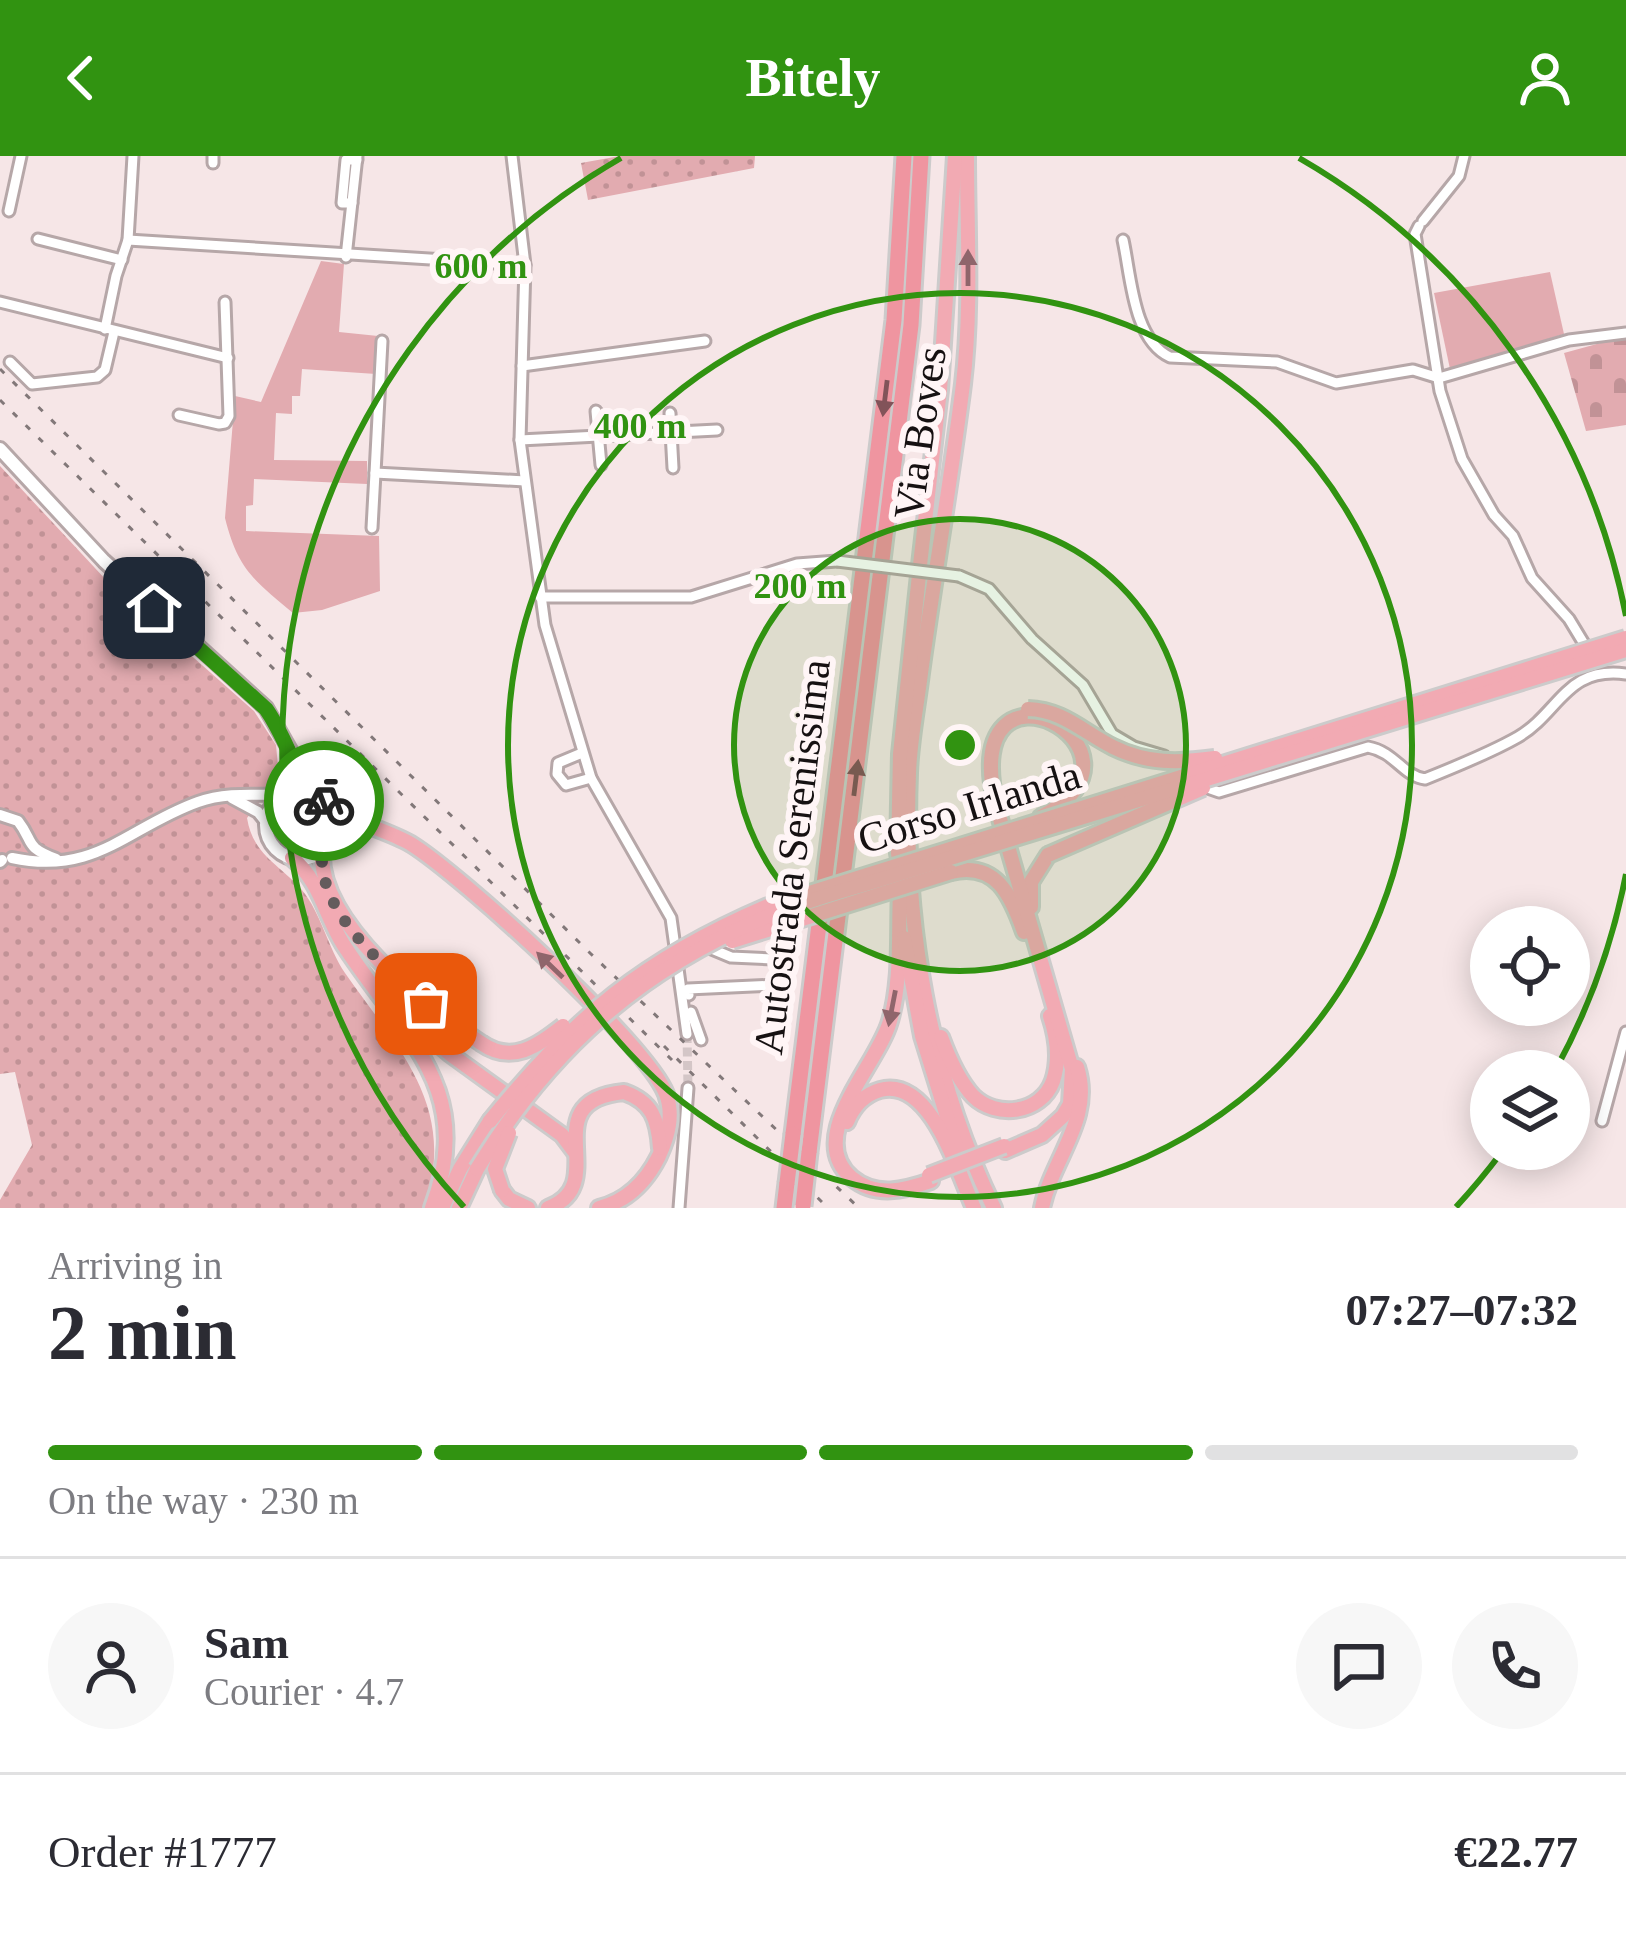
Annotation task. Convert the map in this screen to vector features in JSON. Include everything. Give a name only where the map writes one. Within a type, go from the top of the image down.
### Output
[{"type":"highway","name":"Autostrada Serenissima","points":[[784,1208],[894,320],[904,156]]},
{"type":"highway","name":"Autostrada Serenissima","points":[[803,1207],[911,326],[921,156]]},
{"type":"highway","name":"Via Boves","points":[[898,854],[900,754],[942,371],[955,156]]},
{"type":"highway","name":"Via Boves","points":[[967,156],[968,310],[963,383],[909,770],[914,916],[926,998],[945,1080],[994,1208]]},
{"type":"highway","name":"Corso Irlanda","points":[[442,1208],[490,1121],[561,1038],[607,996],[686,944],[767,906],[1626,638]]},
{"type":"highway","name":"Corso Irlanda","points":[[458,1208],[497,1135],[558,1060],[613,1005],[674,957],[776,913],[1626,650]]},
{"type":"highway","points":[[1005,1148],[1047,1126],[1064,1107],[1068,1076],[983,771],[989,738],[1012,714],[1055,712],[1116,749],[1156,761],[1181,763],[1262,751]]},
{"type":"highway","points":[[1029,713],[1068,730],[1082,756],[1077,785],[1067,799],[1031,822]]},
{"type":"highway","points":[[1038,961],[1030,895],[1036,869],[1048,856],[1287,754]]},
{"type":"highway","points":[[328,806],[415,847],[449,873],[522,938],[655,1073],[667,1097],[670,1120],[660,1153],[646,1179],[630,1194],[599,1208]]},
{"type":"highway","points":[[371,827],[348,829],[327,845],[326,884],[354,930],[426,1004],[481,1043],[507,1054],[526,1052],[607,996]]},
{"type":"highway","points":[[292,858],[312,880],[336,932],[430,1066],[447,1120],[446,1159],[432,1208]]},
{"type":"highway","points":[[674,957],[951,872],[979,869],[1004,887],[1038,961],[1083,1087],[1083,1105],[1049,1177],[1042,1208]]},
{"type":"highway","points":[[978,1208],[963,1164],[922,1036],[900,891],[890,1024],[875,1058],[848,1098],[835,1144],[846,1174],[873,1190],[904,1190],[930,1178],[1005,1148],[1042,1135],[1063,1116],[1072,1090],[1067,1040]]},
{"type":"highway","points":[[914,916],[940,1035],[974,1097],[1014,1112],[1041,1099],[1054,1076],[1054,1028]]},
{"type":"highway","points":[[373,985],[451,1054],[562,1135],[574,1151]]},
{"type":"highway","points":[[528,1208],[509,1199],[495,1169],[504,1141],[558,1060]]},
{"type":"highway","points":[[930,1178],[888,1185],[852,1168],[842,1143],[843,1132],[852,1110],[865,1097],[895,1088],[922,1103],[978,1208]]},
{"type":"highway","points":[[548,1208],[561,1203],[576,1184],[575,1124],[585,1107],[608,1094],[624,1092],[652,1110],[660,1153]]},
{"type":"main road","points":[[0,449],[104,561],[266,709],[288,746],[304,781],[333,816],[327,845],[303,859],[292,858],[272,844],[266,822],[269,810],[285,794],[288,746]]},
{"type":"main road","points":[[285,794],[315,794]]},
{"type":"street","points":[[9,211],[22,156]]},
{"type":"street","points":[[10,362],[32,384],[98,377],[105,370],[128,240],[133,156]]},
{"type":"street","points":[[512,156],[525,266],[520,440],[540,597],[591,778],[663,899],[687,1034]]},
{"type":"street","points":[[1464,156],[1459,176],[1415,234],[1454,440],[1471,478],[1513,536],[1532,578],[1577,632],[1599,673]]},
{"type":"street","points":[[346,257],[357,158]]},
{"type":"street","points":[[38,239],[122,260]]},
{"type":"street","points":[[128,240],[525,266]]},
{"type":"street","points":[[1123,240],[1137,308],[1151,342],[1164,355],[1277,362],[1336,383],[1413,370],[1439,378],[1569,340],[1626,333]]},
{"type":"street","points":[[0,302],[228,358]]},
{"type":"street","points":[[178,415],[225,423],[229,416],[225,302]]},
{"type":"street","points":[[372,528],[382,340]]},
{"type":"street","points":[[522,366],[705,341]]},
{"type":"street","points":[[596,410],[601,465]]},
{"type":"street","points":[[670,413],[673,468]]},
{"type":"street","points":[[520,440],[717,430]]},
{"type":"street","points":[[374,473],[525,481]]},
{"type":"street","points":[[540,597],[666,600],[716,590],[797,564],[837,561],[959,576],[989,589],[1032,639],[1083,685],[1112,734],[1134,747],[1177,760],[1211,792],[1362,748],[1385,751],[1414,777],[1425,779],[1516,738],[1574,685],[1599,673],[1626,674]]},
{"type":"street","points":[[583,753],[558,763],[557,774],[566,785],[591,778]]},
{"type":"street","points":[[3,860],[59,860],[106,851],[179,810],[223,796],[285,794]]},
{"type":"street","points":[[223,796],[237,799],[266,822]]},
{"type":"street","points":[[0,815],[18,820],[26,840],[38,852],[59,860]]},
{"type":"street","points":[[3,860],[22,849],[26,840]]},
{"type":"street","points":[[674,957],[694,945],[730,957],[778,962],[773,987],[688,989],[691,1016],[701,1040]]},
{"type":"street","points":[[1603,1121],[1626,1032]]},
{"type":"street","points":[[679,1208],[688,1088]]},
{"type":"green space","points":[[620,156],[755,156],[754,168],[588,200],[581,163]]},
{"type":"green space","points":[[321,261],[344,264],[339,332],[378,336],[376,374],[302,369],[300,396],[292,396],[292,414],[276,413],[274,460],[367,461],[367,484],[254,479],[253,505],[246,506],[246,531],[379,536],[380,591],[322,610],[293,613],[249,573],[225,518],[235,396],[261,402]]},
{"type":"green space","points":[[1550,272],[1564,334],[1450,369],[1434,293]]},
{"type":"green space","points":[[1626,336],[1626,425],[1586,431],[1564,353]]},
{"type":"green space","points":[[0,466],[108,582],[254,711],[276,745],[279,777],[247,818],[250,831],[261,850],[309,899],[339,963],[417,1080],[434,1139],[433,1172],[424,1208],[0,1208],[0,1200],[32,1145],[15,1072],[0,1074]]},
{"type":"tunnel","points":[[687,1034],[688,1088]]},
{"type":"railway","points":[[0,369],[591,954],[859,1208]]},
{"type":"railway","points":[[0,400],[672,1060]]},
{"type":"railway","points":[[664,1046],[828,1208]]},
{"type":"way so far","points":[[324,801],[334,828],[322,850],[330,893],[379,960],[426,1004]]},
{"type":"route","points":[[154,608],[266,709],[304,781],[324,801]]}]
